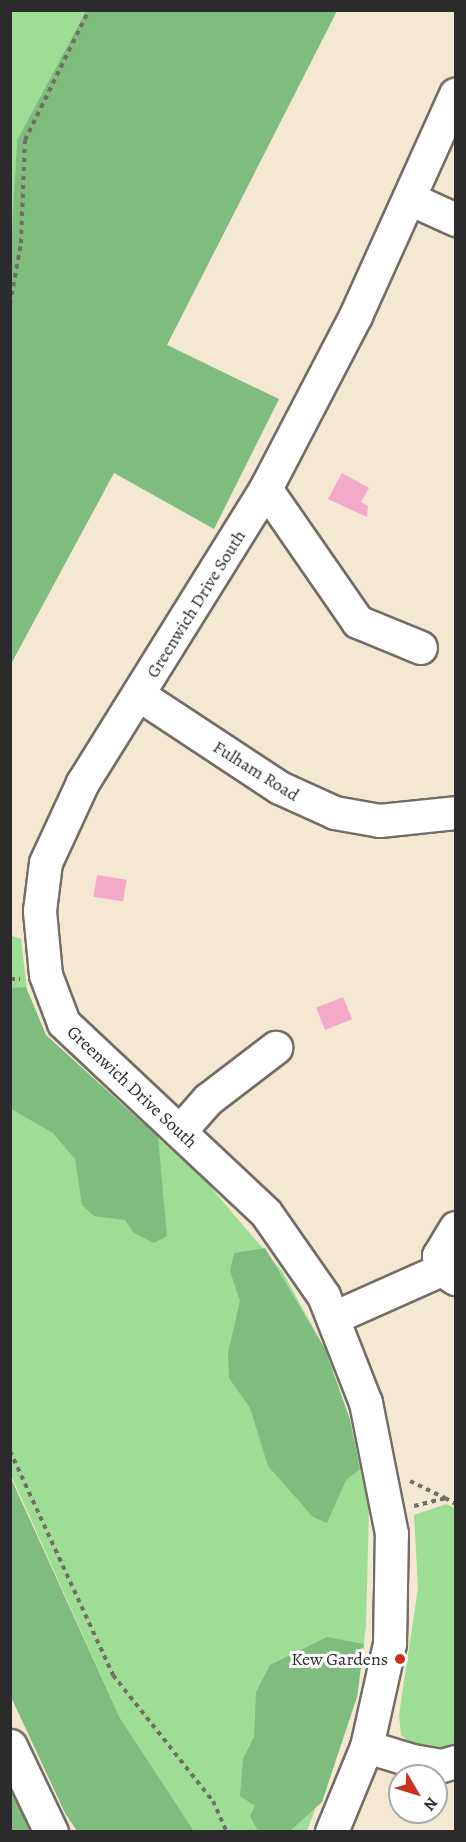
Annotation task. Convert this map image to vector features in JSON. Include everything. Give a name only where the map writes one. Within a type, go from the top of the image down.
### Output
[{"type":"highway","points":[[10,1746],[51,1832]]},
{"type":"street","name":"Greenwich Drive South","points":[[332,1832],[367,1747],[390,1644],[390,1512],[366,1403],[334,1318],[266,1214],[64,1023],[50,991],[41,944],[42,889],[54,840],[139,695],[266,489],[410,199],[456,95]]},
{"type":"street","points":[[410,199],[456,220]]},
{"type":"street","points":[[266,489],[358,622],[421,648]]},
{"type":"street","name":"Fulham Road","points":[[139,695],[280,788],[335,813],[391,821],[456,813]]},
{"type":"street","points":[[180,1132],[208,1100],[276,1048]]},
{"type":"street","points":[[334,1318],[449,1274],[441,1249],[456,1228]]},
{"type":"street","points":[[367,1747],[412,1761],[456,1762]]},
{"type":"path","points":[[10,304],[21,243],[25,140],[89,10]]},
{"type":"path","points":[[10,1451],[113,1675],[213,1801],[227,1832]]},
{"type":"path","points":[[390,1512],[445,1498],[456,1504]]},
{"type":"green space","points":[[11,11],[86,11],[17,140],[11,267]]},
{"type":"green space","points":[[86,11],[337,11],[167,345],[279,399],[214,529],[114,473],[11,664],[10,267],[17,140]]},
{"type":"green space","points":[[10,935],[21,939],[28,998],[46,1035],[208,1184],[282,1271],[325,1349],[350,1420],[369,1510],[366,1626],[357,1697],[307,1831],[194,1831],[120,1718],[11,1475]]},
{"type":"green space","points":[[26,987],[46,1035],[158,1137],[167,1236],[154,1243],[134,1233],[125,1220],[94,1216],[82,1205],[75,1159],[53,1133],[11,1109],[11,988]]},
{"type":"green space","points":[[265,1248],[325,1349],[350,1420],[360,1469],[346,1480],[327,1523],[313,1517],[268,1466],[250,1408],[229,1378],[228,1352],[240,1301],[230,1271],[234,1253]]},
{"type":"green space","points":[[10,1476],[120,1718],[194,1831],[77,1831],[65,1813],[11,1697]]},
{"type":"green space","points":[[446,1504],[456,1509],[455,1748],[439,1753],[417,1748],[401,1735],[399,1715],[418,1588],[414,1515]]},
{"type":"green space","points":[[327,1637],[364,1644],[357,1697],[322,1802],[290,1831],[258,1831],[250,1816],[255,1806],[240,1796],[243,1759],[254,1737],[256,1692],[270,1665]]},
{"type":"green space","points":[[10,1786],[29,1829],[30,1831],[11,1831]]},
{"type":"building","points":[[342,473],[369,488],[361,502],[368,506],[367,517],[328,499]]},
{"type":"building","points":[[97,875],[127,880],[123,901],[94,897]]},
{"type":"building","points":[[343,997],[352,1019],[325,1030],[316,1008]]},
{"type":"place","name":"Kew Gardens","points":[[400,1659]]}]
